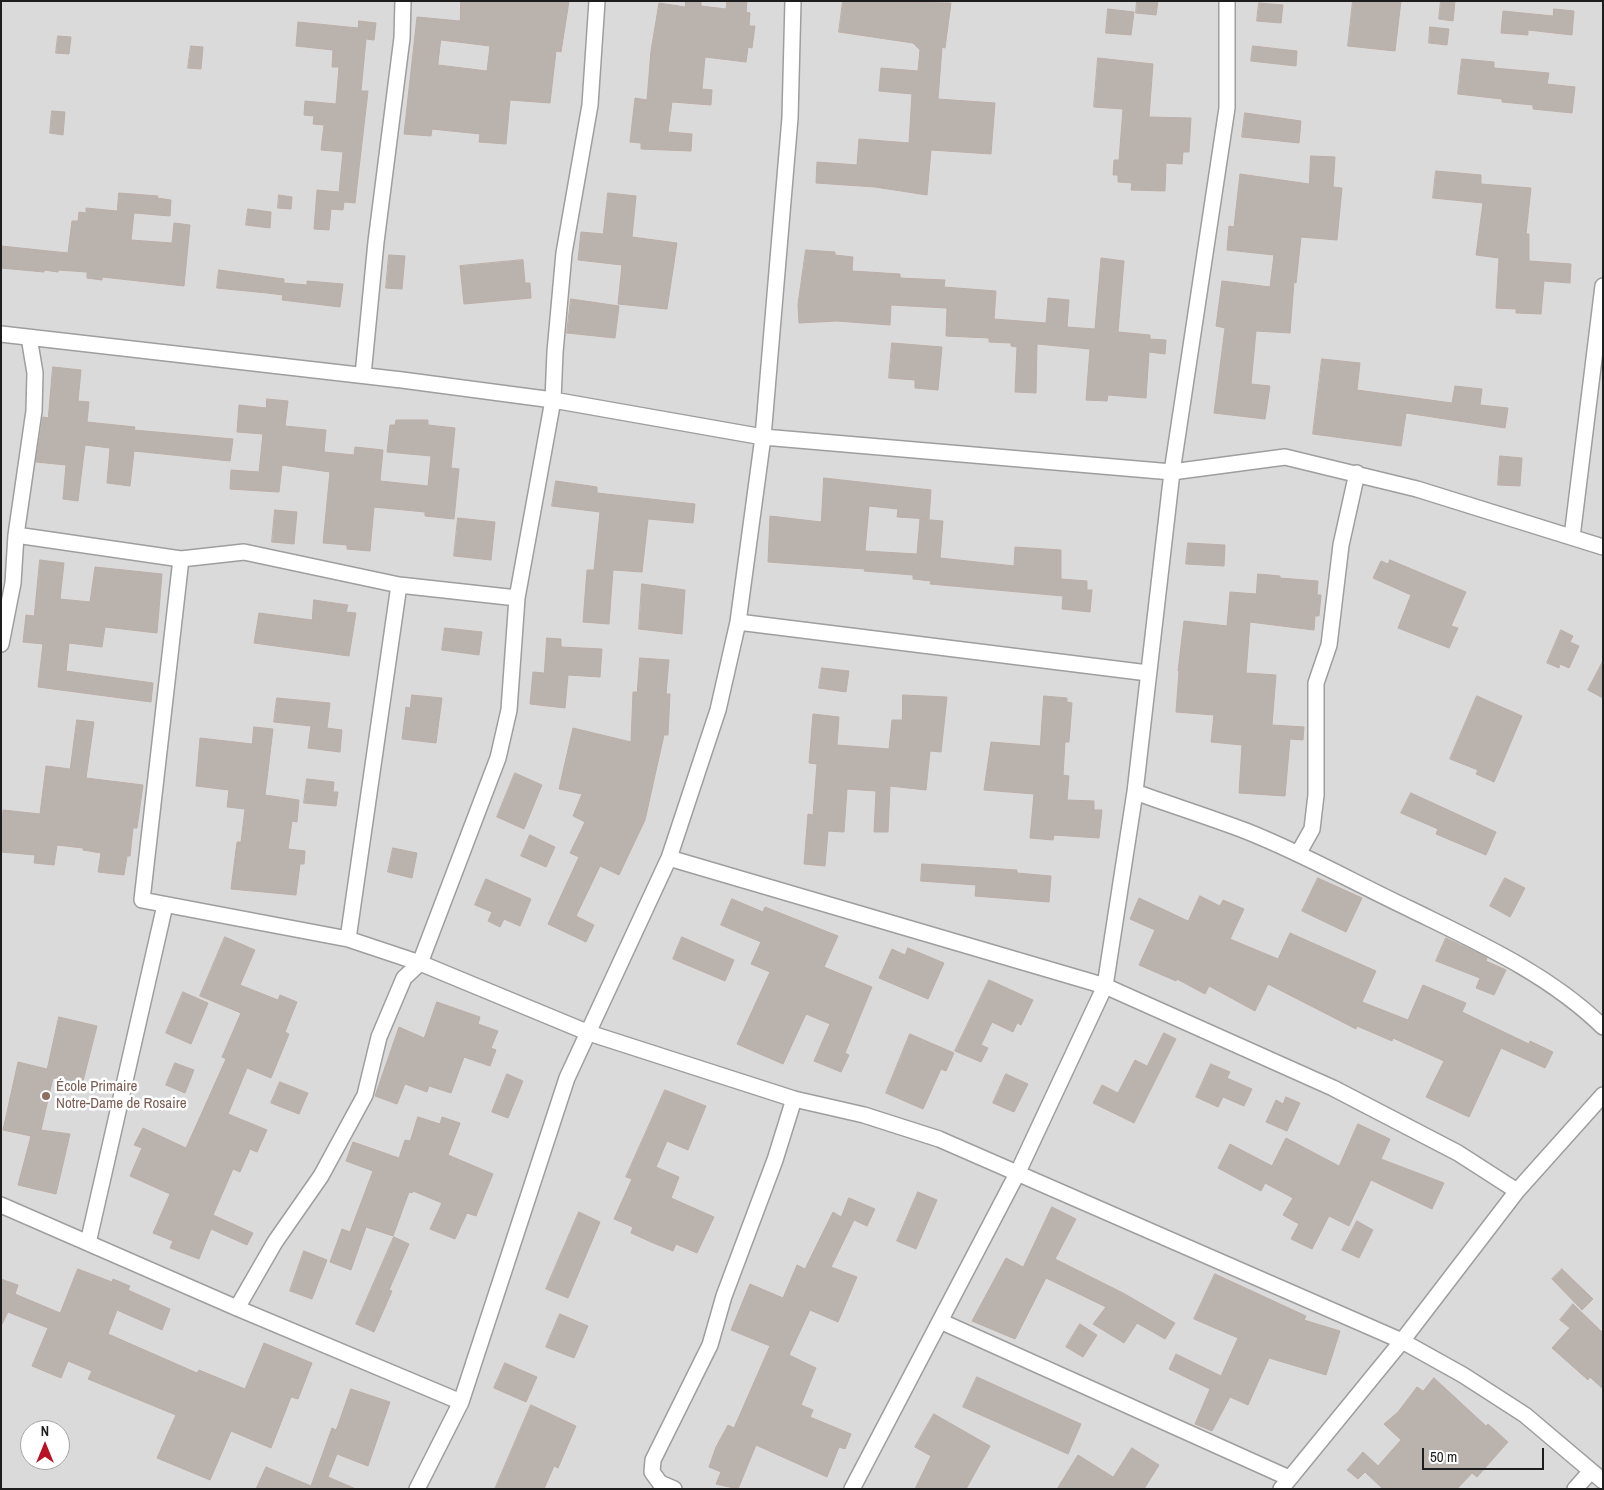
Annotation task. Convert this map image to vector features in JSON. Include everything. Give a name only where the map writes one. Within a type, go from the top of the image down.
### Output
[{"type":"street","points":[[363,376],[376,242],[402,38],[403,1]]},
{"type":"street","points":[[237,1308],[274,1242],[322,1176],[365,1095],[379,1037],[404,978],[420,963],[498,758],[509,710],[517,598],[553,400],[555,352],[564,252],[590,104],[597,1]]},
{"type":"street","points":[[417,1489],[462,1402],[567,1078],[668,858],[718,710],[738,622],[763,437],[790,118],[793,1]]},
{"type":"street","points":[[852,1489],[1018,1172],[1104,986],[1135,792],[1172,472],[1227,108],[1228,1]]},
{"type":"street","points":[[1572,537],[1596,395],[1603,286]]},
{"type":"street","points":[[1,334],[553,400],[763,437],[1172,472],[1285,457],[1417,489],[1603,548]]},
{"type":"street","points":[[1,644],[13,583],[16,535],[34,411],[35,373],[29,337]]},
{"type":"street","points":[[1298,854],[1312,829],[1316,796],[1316,683],[1330,645],[1341,545],[1357,473]]},
{"type":"street","points":[[16,535],[181,559],[244,552],[399,585],[517,598]]},
{"type":"street","points":[[181,559],[142,900],[348,939],[420,963],[589,1033],[794,1099],[864,1115],[939,1139],[1402,1342],[1463,1376],[1525,1415],[1603,1481]]},
{"type":"street","points":[[348,939],[399,585]]},
{"type":"street","points":[[738,622],[1148,672]]},
{"type":"street","points":[[1135,792],[1245,831],[1298,854],[1444,926],[1542,978],[1583,1007],[1603,1027]]},
{"type":"street","points":[[668,858],[1104,986],[1333,1088],[1449,1149],[1517,1191]]},
{"type":"street","points":[[88,1243],[166,905]]},
{"type":"street","points":[[940,1321],[1285,1484],[1402,1342],[1517,1191],[1603,1095]]},
{"type":"street","points":[[674,1489],[660,1484],[652,1472],[653,1460],[710,1345],[724,1296],[775,1160],[794,1099]]},
{"type":"street","points":[[1,1205],[237,1308],[462,1402]]},
{"type":"street","points":[[1575,1489],[1591,1471]]},
{"type":"shaded area","points":[[1,1],[1603,1],[1603,1489],[1,1489]]},
{"type":"building","points":[[461,1],[569,1],[561,52],[556,51],[550,103],[510,100],[506,144],[479,142],[480,134],[432,129],[431,136],[404,134],[417,17],[460,21]],"holes":[[[441,40],[490,46],[487,71],[438,65]]]},
{"type":"building","points":[[686,1],[701,1],[701,6],[726,9],[727,1],[747,1],[746,12],[750,13],[749,26],[755,26],[752,48],[748,47],[746,62],[705,57],[702,89],[712,90],[711,105],[672,102],[668,132],[692,134],[691,151],[641,149],[641,143],[630,142],[635,98],[647,100],[651,51],[659,3],[685,7]]},
{"type":"building","points":[[843,1],[951,3],[945,48],[942,47],[938,99],[995,103],[991,154],[931,150],[927,195],[875,187],[816,183],[817,162],[857,165],[859,139],[909,143],[912,94],[879,91],[881,68],[918,71],[920,50],[913,43],[839,32]]},
{"type":"building","points":[[1137,1],[1158,1],[1156,15],[1136,13]]},
{"type":"building","points":[[1353,1],[1401,1],[1395,51],[1348,46]]},
{"type":"building","points":[[1441,1],[1455,1],[1453,21],[1439,19]]},
{"type":"building","points":[[1259,3],[1283,5],[1281,23],[1257,21]]},
{"type":"building","points":[[1108,9],[1134,12],[1131,35],[1106,33]]},
{"type":"building","points":[[1554,9],[1574,11],[1572,35],[1528,30],[1528,35],[1501,33],[1503,11],[1553,16]]},
{"type":"building","points":[[359,21],[376,23],[374,40],[366,39],[361,91],[368,91],[355,203],[344,202],[343,210],[331,209],[329,230],[314,229],[317,190],[339,192],[343,152],[321,150],[324,125],[313,124],[314,116],[304,115],[305,101],[336,104],[339,67],[332,67],[333,50],[296,46],[298,22],[358,28]]},
{"type":"building","points":[[1430,27],[1449,29],[1447,45],[1429,43]]},
{"type":"building","points":[[58,36],[71,37],[69,54],[56,53]]},
{"type":"building","points":[[191,46],[203,47],[201,69],[188,68]]},
{"type":"building","points":[[1253,46],[1297,51],[1296,66],[1251,61]]},
{"type":"building","points":[[1098,58],[1153,64],[1149,117],[1191,118],[1189,152],[1183,152],[1182,164],[1166,163],[1165,191],[1131,190],[1132,183],[1118,182],[1118,175],[1113,175],[1114,160],[1119,160],[1123,109],[1094,107]]},
{"type":"building","points":[[1462,59],[1494,62],[1494,68],[1549,73],[1547,84],[1575,87],[1572,113],[1533,109],[1533,105],[1502,102],[1502,99],[1458,94]]},
{"type":"building","points":[[52,111],[65,112],[63,135],[50,133]]},
{"type":"building","points":[[1245,113],[1301,121],[1299,143],[1242,137]]},
{"type":"building","points":[[1311,156],[1335,157],[1333,187],[1342,188],[1337,240],[1301,237],[1296,283],[1294,282],[1290,333],[1256,331],[1251,384],[1270,386],[1265,419],[1214,413],[1225,328],[1216,326],[1222,281],[1270,287],[1274,255],[1227,250],[1229,226],[1234,227],[1240,174],[1309,184]]},
{"type":"building","points":[[1436,171],[1481,175],[1481,184],[1531,188],[1526,234],[1529,234],[1529,261],[1571,264],[1570,283],[1544,281],[1541,314],[1516,313],[1516,309],[1496,308],[1499,258],[1476,255],[1483,203],[1433,198]]},
{"type":"building","points":[[119,193],[158,196],[157,198],[171,200],[170,216],[134,213],[131,240],[172,243],[174,223],[190,225],[184,286],[102,277],[102,280],[87,278],[87,272],[44,270],[44,272],[1,268],[1,246],[68,253],[72,221],[78,221],[79,212],[86,213],[86,208],[117,211]]},
{"type":"building","points":[[608,193],[636,196],[632,237],[677,243],[667,309],[618,304],[622,265],[578,260],[581,232],[603,234]]},
{"type":"building","points":[[279,195],[292,197],[291,209],[278,208]]},
{"type":"building","points":[[248,209],[271,212],[270,228],[246,225]]},
{"type":"building","points":[[806,250],[835,252],[835,255],[853,257],[852,271],[900,274],[900,278],[945,280],[944,287],[996,291],[994,319],[1046,323],[1048,298],[1069,300],[1067,327],[1095,329],[1101,258],[1124,261],[1118,332],[1150,335],[1150,339],[1166,340],[1165,354],[1149,352],[1146,398],[1108,395],[1107,401],[1086,400],[1090,349],[1037,344],[1036,393],[1015,392],[1017,347],[1011,346],[1011,343],[989,342],[989,338],[946,336],[947,308],[891,305],[890,325],[837,321],[799,323],[798,305]]},
{"type":"building","points":[[389,255],[405,256],[402,289],[386,288]]},
{"type":"building","points":[[523,260],[525,283],[530,283],[531,298],[464,304],[460,266]]},
{"type":"building","points":[[219,270],[284,279],[284,283],[307,285],[307,281],[343,284],[340,307],[282,300],[283,295],[217,288]]},
{"type":"building","points":[[571,299],[619,306],[615,338],[567,333]]},
{"type":"building","points":[[892,343],[942,347],[938,390],[915,388],[915,380],[889,378]]},
{"type":"building","points":[[1322,359],[1360,363],[1357,390],[1452,403],[1455,386],[1482,389],[1480,405],[1508,408],[1505,428],[1406,413],[1401,446],[1313,434]]},
{"type":"building","points":[[53,367],[81,370],[78,401],[89,402],[87,422],[135,427],[134,430],[233,439],[230,461],[134,451],[130,486],[107,483],[110,448],[85,445],[78,501],[63,499],[66,465],[36,462],[43,417],[48,418]]},
{"type":"building","points":[[267,399],[288,401],[285,426],[326,430],[324,452],[354,455],[355,447],[383,450],[380,481],[428,486],[431,456],[387,452],[390,425],[395,425],[396,420],[428,420],[428,425],[455,428],[451,468],[459,469],[454,519],[425,516],[425,512],[374,507],[370,551],[347,549],[347,545],[323,543],[330,472],[282,465],[279,492],[230,489],[231,470],[259,472],[263,434],[237,432],[239,405],[266,408]]},
{"type":"building","points":[[1500,456],[1522,458],[1520,486],[1498,485]]},
{"type":"building","points":[[824,478],[931,490],[929,519],[897,517],[898,509],[869,506],[865,551],[917,554],[920,519],[943,521],[940,558],[1014,566],[1015,547],[1061,550],[1061,579],[1087,581],[1087,590],[1092,590],[1090,612],[1062,609],[1063,596],[930,584],[931,581],[913,579],[913,575],[864,571],[865,569],[768,562],[770,516],[821,522]]},
{"type":"building","points":[[556,481],[597,487],[597,493],[695,504],[693,523],[648,519],[642,572],[613,570],[609,624],[583,622],[587,570],[594,570],[600,512],[552,506]]},
{"type":"building","points":[[275,510],[297,512],[294,544],[272,542]]},
{"type":"building","points":[[458,518],[495,522],[491,560],[454,556]]},
{"type":"building","points":[[1188,543],[1225,545],[1224,566],[1186,564]]},
{"type":"building","points":[[40,560],[64,563],[60,599],[90,602],[95,567],[162,574],[157,633],[105,627],[102,647],[69,643],[66,671],[153,683],[151,702],[38,687],[43,644],[23,642],[26,615],[34,616]]},
{"type":"building","points":[[1390,560],[1466,592],[1451,626],[1458,628],[1449,648],[1398,628],[1411,595],[1373,578],[1381,561],[1388,564]]},
{"type":"building","points":[[1258,574],[1318,581],[1317,595],[1321,595],[1319,616],[1315,616],[1314,630],[1250,622],[1246,673],[1276,675],[1272,725],[1304,727],[1303,740],[1290,739],[1285,796],[1239,793],[1242,745],[1211,742],[1214,715],[1176,712],[1178,671],[1184,621],[1227,626],[1230,592],[1256,594]]},
{"type":"building","points":[[642,584],[685,590],[682,634],[639,629]]},
{"type":"building","points":[[314,600],[348,605],[346,612],[356,613],[349,656],[254,643],[259,613],[312,620]]},
{"type":"building","points":[[445,628],[482,632],[479,655],[442,650]]},
{"type":"building","points":[[1561,630],[1573,636],[1570,642],[1579,646],[1569,668],[1560,664],[1559,668],[1547,663]]},
{"type":"building","points":[[547,638],[561,639],[561,647],[602,649],[600,677],[568,675],[565,708],[530,704],[533,672],[544,673]]},
{"type":"building","points":[[640,658],[669,660],[666,694],[670,694],[668,735],[664,735],[645,820],[619,875],[600,866],[576,916],[594,925],[586,942],[548,924],[579,857],[570,853],[585,822],[573,816],[582,794],[559,789],[573,728],[631,742],[633,692],[637,692]]},
{"type":"building","points":[[1603,661],[1603,698],[1588,690]]},
{"type":"building","points":[[822,668],[849,671],[846,692],[819,688]]},
{"type":"building","points":[[412,695],[442,698],[436,743],[402,739],[406,707],[410,708]]},
{"type":"building","points":[[903,695],[947,697],[941,752],[930,751],[926,790],[890,786],[888,832],[874,832],[876,791],[847,789],[844,832],[828,831],[825,866],[804,864],[808,814],[813,815],[817,764],[809,763],[813,714],[839,717],[837,745],[889,749],[892,720],[902,720]]},
{"type":"building","points":[[1044,696],[1067,698],[1067,702],[1072,703],[1069,742],[1065,742],[1063,775],[1069,776],[1067,800],[1094,801],[1094,810],[1102,810],[1099,838],[1054,835],[1053,840],[1030,838],[1034,794],[984,790],[991,742],[1040,746]]},
{"type":"building","points":[[1477,696],[1522,716],[1494,782],[1476,774],[1478,770],[1450,759]]},
{"type":"building","points":[[277,698],[330,703],[327,728],[342,730],[340,752],[308,748],[311,726],[274,722]]},
{"type":"building","points":[[77,720],[94,722],[86,778],[143,785],[137,828],[133,828],[130,856],[127,856],[124,875],[98,872],[101,853],[83,850],[83,848],[57,845],[54,865],[34,863],[35,855],[1,852],[3,810],[40,814],[46,766],[70,769]]},
{"type":"building","points":[[254,727],[273,729],[265,795],[299,800],[297,822],[292,821],[288,849],[305,851],[304,864],[300,864],[296,895],[231,889],[237,842],[241,842],[245,809],[227,807],[229,790],[196,786],[200,738],[252,744]]},
{"type":"building","points":[[515,773],[542,785],[524,829],[497,817]]},
{"type":"building","points":[[307,779],[334,782],[333,792],[338,792],[336,806],[304,803]]},
{"type":"building","points":[[1411,793],[1496,832],[1486,855],[1436,834],[1438,829],[1401,813]]},
{"type":"building","points":[[530,835],[555,847],[546,867],[521,856]]},
{"type":"building","points":[[393,848],[417,853],[412,878],[388,872]]},
{"type":"building","points":[[922,864],[1017,870],[1017,873],[1051,876],[1049,902],[975,896],[976,885],[921,881]]},
{"type":"building","points":[[1318,878],[1362,898],[1346,932],[1302,911]]},
{"type":"building","points":[[1505,878],[1525,888],[1510,917],[1490,906]]},
{"type":"building","points":[[486,879],[531,899],[520,926],[504,919],[500,927],[488,921],[492,912],[475,905]]},
{"type":"building","points":[[1200,896],[1220,906],[1223,900],[1244,909],[1230,939],[1278,959],[1290,933],[1376,971],[1362,1002],[1408,1020],[1423,985],[1466,1003],[1462,1012],[1529,1044],[1530,1041],[1553,1052],[1545,1068],[1501,1048],[1469,1117],[1426,1097],[1444,1061],[1393,1038],[1392,1041],[1357,1026],[1356,1029],[1268,984],[1255,1011],[1209,986],[1205,994],[1177,979],[1176,981],[1139,965],[1155,930],[1130,919],[1139,898],[1188,921]]},
{"type":"building","points":[[732,899],[763,912],[765,907],[838,936],[824,967],[872,987],[845,1053],[849,1055],[841,1072],[814,1061],[830,1024],[806,1014],[783,1064],[737,1044],[770,972],[751,964],[761,942],[721,925]]},
{"type":"building","points":[[225,937],[255,950],[240,985],[278,1000],[280,995],[297,1002],[285,1032],[289,1034],[271,1078],[247,1068],[228,1114],[267,1130],[257,1152],[250,1149],[240,1172],[233,1169],[213,1215],[253,1233],[247,1245],[211,1229],[199,1259],[170,1248],[173,1241],[153,1233],[170,1194],[130,1176],[142,1148],[134,1145],[143,1128],[186,1148],[226,1059],[222,1057],[241,1013],[200,996]]},
{"type":"building","points":[[682,937],[734,960],[725,981],[673,959]]},
{"type":"building","points":[[1446,938],[1482,955],[1487,958],[1486,961],[1506,970],[1494,995],[1476,988],[1480,978],[1436,961]]},
{"type":"building","points":[[908,948],[944,963],[928,999],[879,978],[892,949],[905,955]]},
{"type":"building","points":[[989,980],[1033,1000],[1021,1025],[1017,1023],[1013,1032],[992,1022],[981,1045],[988,1048],[981,1062],[955,1051]]},
{"type":"building","points":[[183,992],[208,1003],[191,1044],[166,1033]]},
{"type":"building","points":[[437,1002],[480,1017],[478,1024],[498,1031],[491,1048],[496,1050],[490,1066],[464,1057],[451,1093],[429,1086],[427,1092],[405,1084],[397,1104],[375,1096],[399,1027],[424,1038]]},
{"type":"building","points":[[59,1017],[97,1026],[82,1085],[53,1078],[41,1130],[70,1134],[56,1194],[18,1185],[31,1136],[3,1130],[18,1062],[47,1069]]},
{"type":"building","points":[[1164,1033],[1176,1039],[1134,1123],[1093,1103],[1102,1085],[1118,1093],[1135,1060],[1147,1066]]},
{"type":"building","points":[[910,1034],[954,1053],[946,1071],[941,1069],[923,1109],[886,1093]]},
{"type":"building","points":[[175,1063],[194,1070],[185,1093],[166,1085]]},
{"type":"building","points":[[1211,1064],[1230,1072],[1227,1078],[1252,1089],[1244,1106],[1223,1097],[1218,1107],[1196,1097]]},
{"type":"building","points":[[507,1074],[523,1081],[508,1118],[492,1112]]},
{"type":"building","points":[[1006,1074],[1028,1084],[1014,1112],[993,1103]]},
{"type":"building","points":[[280,1082],[308,1093],[299,1114],[271,1103]]},
{"type":"building","points":[[665,1090],[706,1106],[688,1150],[667,1141],[656,1167],[679,1177],[671,1198],[714,1217],[697,1253],[676,1244],[673,1251],[651,1242],[631,1233],[633,1227],[614,1219],[632,1179],[626,1177]]},
{"type":"building","points":[[1286,1097],[1300,1103],[1287,1131],[1266,1122],[1276,1100],[1283,1104]]},
{"type":"building","points":[[418,1117],[440,1124],[442,1117],[460,1123],[448,1155],[493,1174],[476,1216],[467,1213],[455,1239],[430,1229],[442,1203],[413,1191],[412,1193],[409,1192],[393,1236],[366,1227],[351,1270],[330,1262],[342,1229],[350,1232],[373,1171],[346,1161],[353,1142],[399,1158],[405,1140],[410,1141]]},
{"type":"building","points":[[1358,1124],[1390,1139],[1381,1159],[1444,1183],[1432,1209],[1371,1180],[1349,1226],[1329,1216],[1312,1249],[1291,1239],[1299,1224],[1283,1215],[1293,1198],[1265,1183],[1261,1191],[1218,1168],[1230,1144],[1272,1166],[1286,1138],[1339,1166]]},
{"type":"building","points":[[918,1192],[937,1200],[916,1249],[897,1241]]},
{"type":"building","points":[[849,1198],[875,1209],[867,1226],[854,1220],[831,1267],[857,1277],[838,1322],[810,1310],[789,1355],[816,1368],[801,1405],[813,1410],[810,1417],[851,1434],[845,1449],[839,1447],[827,1477],[756,1445],[738,1489],[716,1484],[721,1472],[709,1467],[716,1447],[728,1425],[734,1428],[770,1346],[731,1330],[750,1284],[783,1298],[797,1265],[805,1269],[833,1212],[841,1217]]},
{"type":"building","points":[[1052,1207],[1076,1219],[1055,1259],[1123,1293],[1175,1323],[1165,1339],[1137,1323],[1124,1343],[1093,1324],[1106,1307],[1046,1278],[1015,1339],[972,1321],[1006,1258],[1023,1267]]},
{"type":"building","points":[[579,1212],[600,1222],[568,1298],[546,1289]]},
{"type":"building","points":[[1357,1221],[1373,1230],[1359,1258],[1342,1250]]},
{"type":"building","points":[[394,1237],[409,1244],[389,1290],[392,1291],[374,1332],[356,1324]]},
{"type":"building","points":[[304,1251],[327,1260],[312,1299],[290,1291]]},
{"type":"building","points":[[78,1269],[112,1282],[113,1279],[130,1286],[128,1290],[170,1309],[162,1330],[117,1310],[108,1334],[197,1373],[199,1370],[245,1389],[264,1343],[312,1363],[298,1399],[291,1397],[271,1448],[231,1431],[210,1480],[157,1458],[176,1415],[88,1379],[92,1371],[68,1361],[61,1378],[32,1366],[48,1328],[8,1312],[1,1326],[1,1279],[18,1285],[15,1294],[60,1313]]},
{"type":"building","points":[[1562,1269],[1593,1299],[1582,1310],[1552,1279]]},
{"type":"building","points":[[1215,1274],[1306,1316],[1304,1320],[1340,1331],[1326,1375],[1269,1358],[1248,1405],[1230,1397],[1212,1431],[1195,1424],[1210,1389],[1169,1369],[1176,1354],[1221,1376],[1238,1338],[1194,1319]]},
{"type":"building","points":[[1573,1304],[1603,1333],[1603,1389],[1590,1377],[1588,1380],[1552,1348],[1570,1328],[1560,1320]]},
{"type":"building","points":[[560,1314],[588,1326],[574,1358],[546,1347]]},
{"type":"building","points":[[1080,1324],[1097,1335],[1083,1357],[1066,1347]]},
{"type":"building","points":[[505,1363],[537,1377],[526,1402],[494,1388]]},
{"type":"building","points":[[977,1377],[1081,1424],[1068,1454],[963,1407]]},
{"type":"building","points":[[1434,1378],[1486,1426],[1488,1424],[1508,1442],[1477,1477],[1472,1473],[1457,1489],[1383,1489],[1365,1472],[1358,1479],[1347,1470],[1363,1452],[1378,1466],[1401,1440],[1384,1424],[1398,1412],[1417,1387],[1423,1391]]},
{"type":"building","points":[[351,1389],[390,1402],[368,1466],[337,1454],[328,1477],[356,1489],[256,1489],[266,1467],[311,1486],[332,1428],[336,1430]]},
{"type":"building","points":[[531,1405],[576,1426],[558,1468],[554,1466],[544,1489],[495,1489]]},
{"type":"building","points":[[934,1414],[990,1446],[966,1489],[915,1489],[931,1456],[915,1447]]},
{"type":"building","points":[[1132,1448],[1159,1465],[1144,1489],[1057,1489],[1078,1455],[1113,1477]]},
{"type":"place","name":"École Primaire Notre-Dame de Rosaire","points":[[46,1096]]}]
